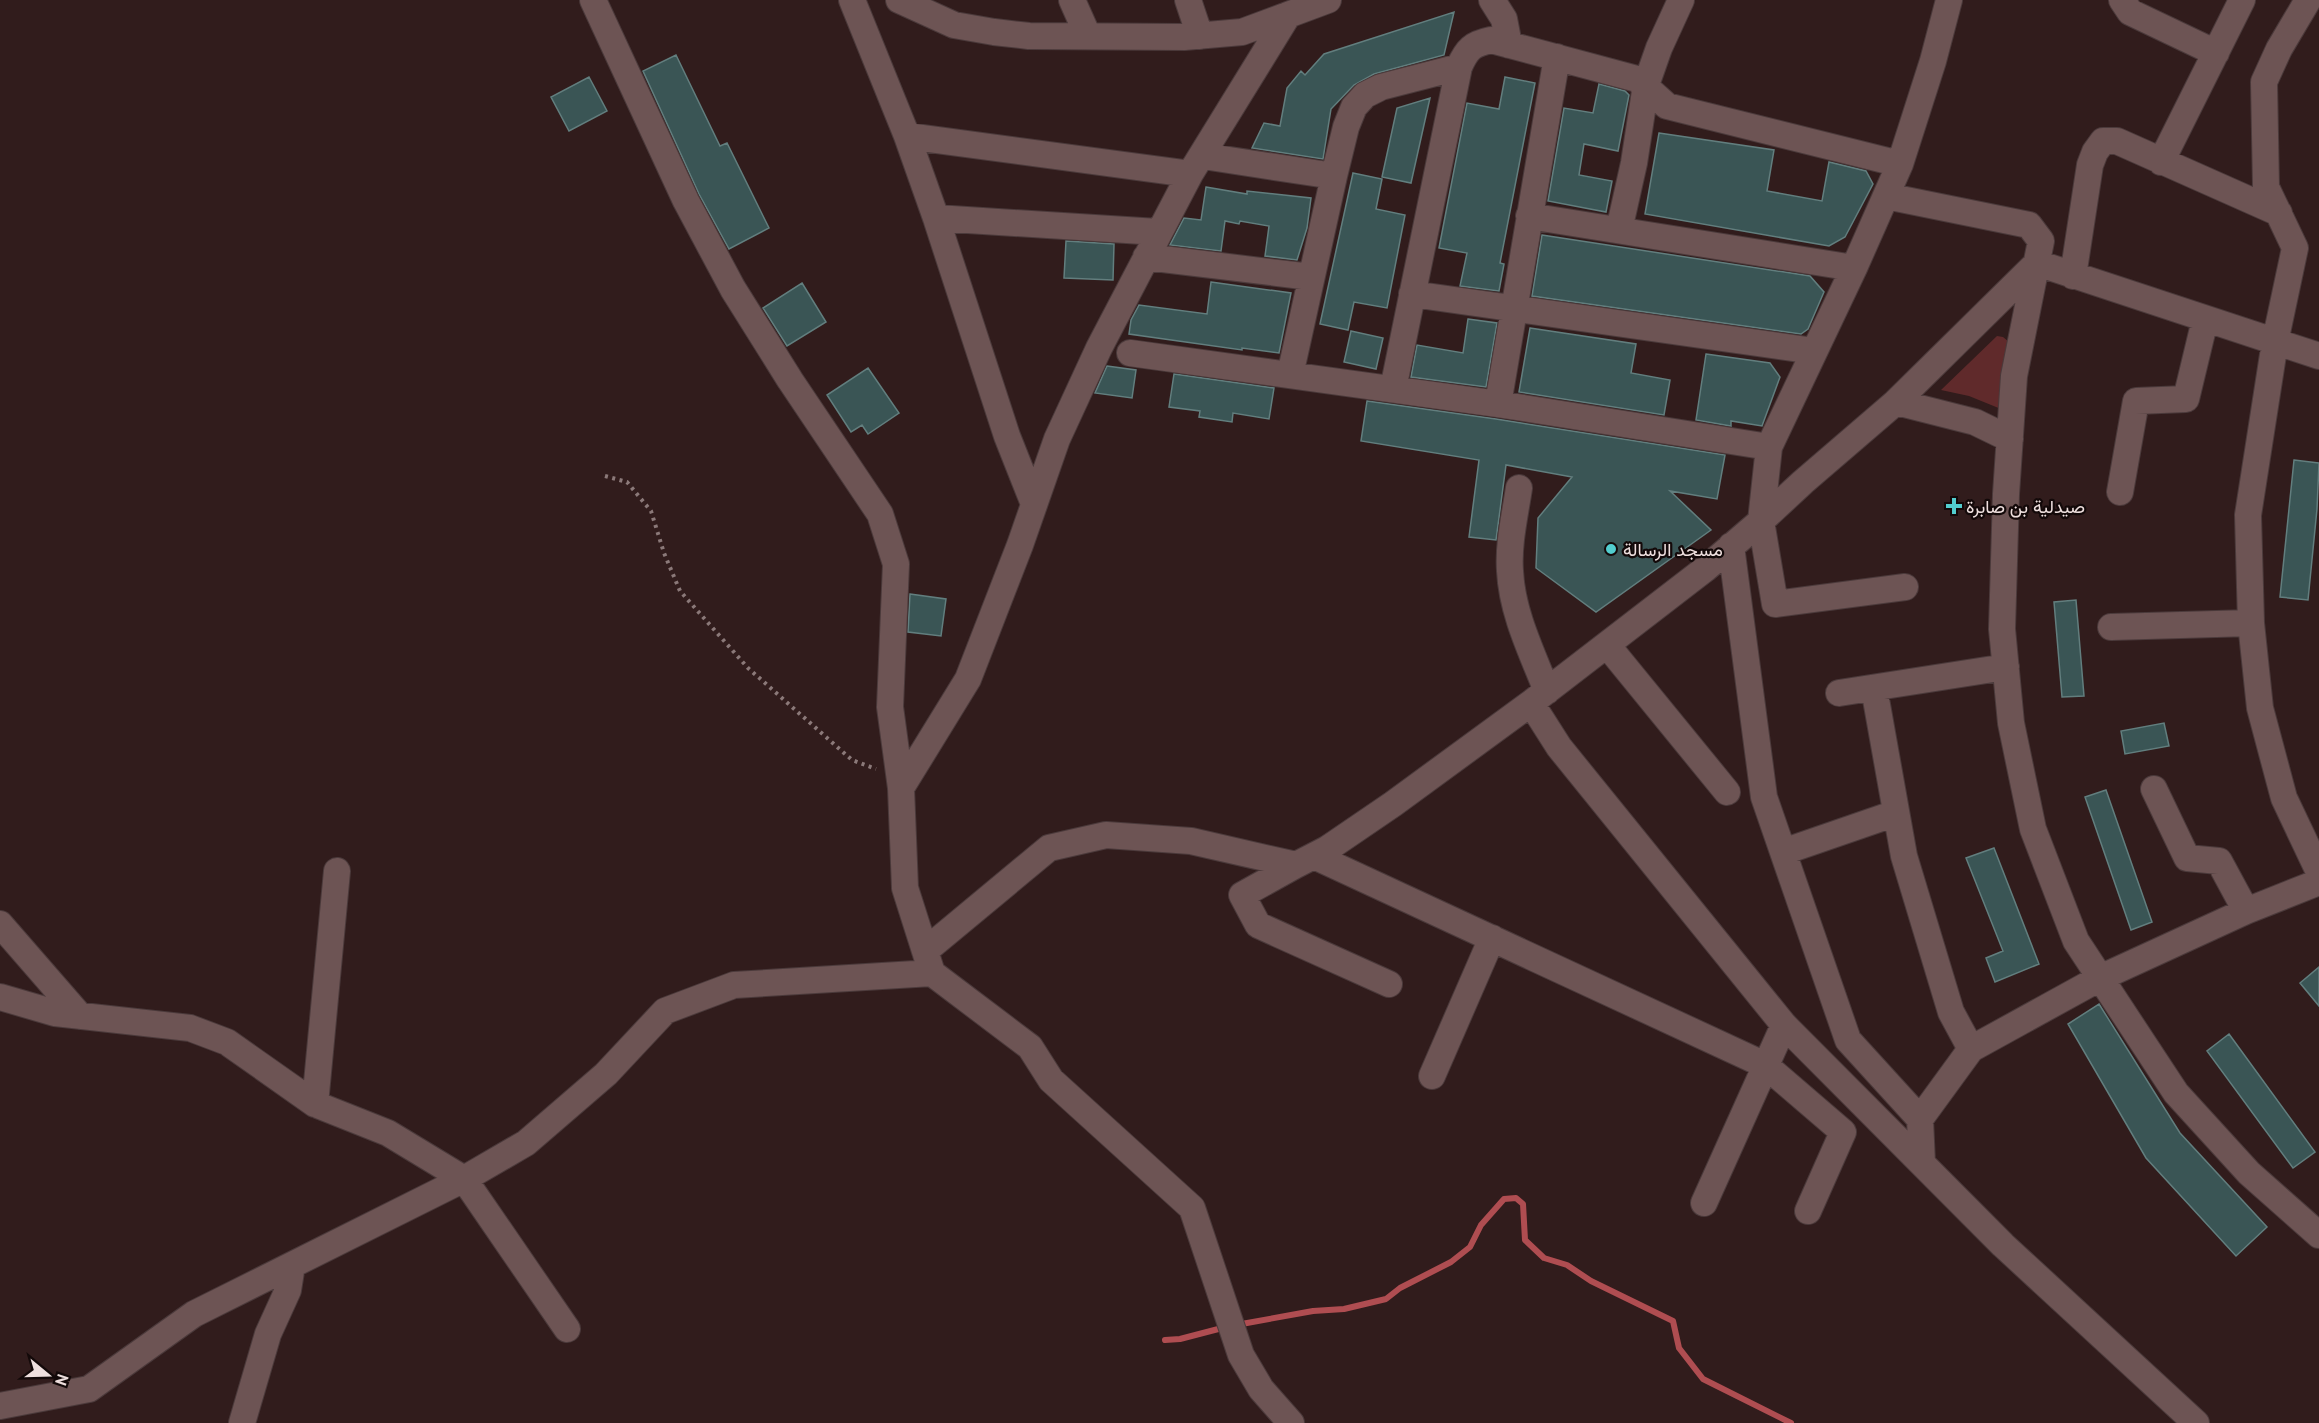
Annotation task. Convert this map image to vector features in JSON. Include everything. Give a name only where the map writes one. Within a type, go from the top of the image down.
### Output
[{"type":"street","points":[[593,0],[686,201],[733,289],[790,380],[880,514],[896,564],[890,707],[900,782],[905,888],[929,962],[1030,1047],[1051,1080],[1192,1208],[1241,1355],[1261,1389],[1291,1423]]},
{"type":"street","points":[[852,0],[907,136],[1007,436],[1034,504]]},
{"type":"street","points":[[899,0],[954,25],[1029,36],[1200,36],[1242,32],[1320,2]]},
{"type":"street","points":[[1072,0],[1088,36]]},
{"type":"street","points":[[1188,0],[1200,36]]},
{"type":"street","points":[[1492,0],[1504,20],[1509,45]]},
{"type":"street","points":[[1619,230],[1634,163],[1646,85],[1659,48],[1681,0]]},
{"type":"street","points":[[1905,587],[1775,604],[1761,521],[1769,447],[1854,268],[1900,164],[1933,62],[1949,0]]},
{"type":"street","points":[[2122,0],[2130,12],[2216,53]]},
{"type":"street","points":[[2162,162],[2242,0]]},
{"type":"street","points":[[2308,0],[2279,49],[2264,82],[2266,187],[2295,248],[2276,342],[2248,515],[2251,623],[2260,708],[2284,798],[2319,872]]},
{"type":"street","points":[[900,782],[968,679],[1020,545],[1057,439],[1099,348],[1158,232],[1196,165],[1288,15]]},
{"type":"street","points":[[1393,389],[1459,67],[1465,52],[1479,43],[1491,40],[1637,79],[1667,106],[1900,164]]},
{"type":"street","points":[[1498,404],[1557,57]]},
{"type":"street","points":[[1290,375],[1334,176],[1346,128],[1354,107],[1365,94],[1381,87],[1459,67]]},
{"type":"street","points":[[907,136],[1196,165],[1334,176]]},
{"type":"street","points":[[2073,276],[2090,165],[2103,141],[2117,141],[2279,213]]},
{"type":"street","points":[[1886,196],[2029,225],[2041,241],[2014,376],[2002,629],[2011,723],[2033,829],[2076,941],[2176,1093],[2249,1173],[2319,1235]]},
{"type":"street","points":[[1529,216],[1854,268]]},
{"type":"street","points":[[936,218],[1158,232]]},
{"type":"street","points":[[1146,256],[1311,277]]},
{"type":"street","points":[[2037,263],[2319,356]]},
{"type":"street","points":[[1389,984],[1258,925],[1242,895],[1327,849],[1393,804],[1539,697],[1705,569],[1896,402],[2037,263]]},
{"type":"street","points":[[1412,294],[1814,351]]},
{"type":"street","points":[[2120,492],[2136,401],[2186,399],[2205,320]]},
{"type":"street","points":[[1130,353],[1498,404],[1769,447]]},
{"type":"street","points":[[1896,402],[1975,422],[2010,439]]},
{"type":"street","points":[[1519,488],[1510,549],[1510,572],[1516,609],[1539,697],[1559,747],[1784,1025],[2004,1245],[2196,1423]]},
{"type":"street","points":[[1731,546],[1764,797],[1848,1040],[1920,1119]]},
{"type":"street","points":[[2111,627],[2251,623]]},
{"type":"street","points":[[1607,645],[1727,792]]},
{"type":"street","points":[[1839,693],[2006,667]]},
{"type":"street","points":[[1874,688],[1904,856],[1951,1012],[1971,1049]]},
{"type":"street","points":[[2154,789],[2187,858],[2219,861],[2246,911]]},
{"type":"street","points":[[1783,852],[1896,813]]},
{"type":"street","points":[[0,1406],[89,1389],[194,1314],[464,1179],[526,1143],[606,1074],[664,1011],[734,985],[929,962],[1049,848],[1106,835],[1191,841],[1305,860],[1492,938],[1765,1065],[1843,1132],[1808,1211]]},
{"type":"street","points":[[315,1104],[337,872]]},
{"type":"street","points":[[1922,1163],[1920,1119],[1971,1049],[2100,978],[2246,911],[2319,882]]},
{"type":"street","points":[[0,924],[80,1016]]},
{"type":"street","points":[[1432,1076],[1492,938]]},
{"type":"street","points":[[0,997],[55,1013],[190,1028],[227,1042],[315,1104],[388,1133],[464,1179],[567,1329]]},
{"type":"street","points":[[1704,1203],[1784,1025]]},
{"type":"street","points":[[242,1423],[268,1334],[288,1290],[292,1265]]},
{"type":"path","points":[[605,476],[627,482],[651,511],[664,553],[680,591],[748,668],[852,759],[900,782]]},
{"type":"shaded area","points":[[1997,336],[2009,342],[2001,409],[1969,396],[1941,390]]},
{"type":"building","points":[[1454,12],[1444,55],[1374,74],[1354,85],[1331,109],[1323,159],[1252,148],[1264,123],[1280,126],[1287,88],[1301,71],[1305,75],[1324,54]]},
{"type":"building","points":[[676,55],[720,146],[727,143],[769,228],[729,249],[699,194],[643,71]]},
{"type":"building","points":[[589,77],[607,111],[569,131],[551,97]]},
{"type":"building","points":[[1505,77],[1535,83],[1500,263],[1504,264],[1499,291],[1460,286],[1467,253],[1439,248],[1467,103],[1499,109]]},
{"type":"building","points":[[1599,84],[1625,91],[1629,95],[1618,151],[1584,144],[1579,175],[1612,181],[1606,212],[1548,201],[1564,108],[1593,113]]},
{"type":"building","points":[[1430,98],[1411,183],[1382,177],[1397,108]]},
{"type":"building","points":[[1659,133],[1774,150],[1767,191],[1822,201],[1829,162],[1866,171],[1873,184],[1845,237],[1829,246],[1645,214]]},
{"type":"building","points":[[1353,173],[1382,179],[1376,209],[1405,215],[1387,308],[1354,302],[1348,330],[1320,324]]},
{"type":"building","points":[[1206,187],[1247,194],[1247,191],[1311,198],[1307,228],[1297,260],[1265,256],[1269,226],[1240,221],[1239,224],[1225,221],[1221,251],[1170,245],[1184,218],[1201,220]]},
{"type":"building","points":[[1542,235],[1810,276],[1824,292],[1808,329],[1801,334],[1532,296]]},
{"type":"building","points":[[1066,241],[1114,244],[1113,280],[1064,278]]},
{"type":"building","points":[[1211,282],[1291,293],[1279,353],[1129,334],[1131,320],[1139,305],[1207,314]]},
{"type":"building","points":[[802,283],[826,322],[787,346],[763,308]]},
{"type":"building","points":[[1468,319],[1497,323],[1486,387],[1411,377],[1417,345],[1463,353]]},
{"type":"building","points":[[1530,328],[1636,344],[1631,373],[1670,380],[1664,415],[1519,392]]},
{"type":"building","points":[[1351,331],[1383,338],[1376,369],[1344,362]]},
{"type":"building","points":[[1706,354],[1770,363],[1780,377],[1762,426],[1731,421],[1731,426],[1696,420]]},
{"type":"building","points":[[1107,366],[1136,370],[1132,398],[1095,393]]},
{"type":"building","points":[[868,368],[899,413],[868,434],[862,425],[851,432],[827,395]]},
{"type":"building","points":[[1174,374],[1274,388],[1269,419],[1233,413],[1232,422],[1199,417],[1200,411],[1169,407]]},
{"type":"building","points":[[1367,401],[1725,455],[1717,499],[1670,491],[1711,530],[1596,612],[1536,568],[1538,518],[1572,477],[1506,465],[1496,540],[1469,537],[1479,460],[1361,441]]},
{"type":"building","points":[[2294,460],[2319,463],[2308,600],[2280,597]]},
{"type":"building","points":[[910,594],[946,599],[941,636],[908,632]]},
{"type":"building","points":[[2076,600],[2084,696],[2062,697],[2054,602]]},
{"type":"building","points":[[2164,723],[2169,746],[2125,754],[2121,731]]},
{"type":"building","points":[[2106,790],[2152,922],[2131,930],[2085,797]]},
{"type":"building","points":[[1994,848],[2039,964],[1995,982],[1986,958],[2003,951],[1966,858]]},
{"type":"building","points":[[2319,967],[2319,1006],[2300,983]]},
{"type":"building","points":[[2099,1004],[2180,1133],[2267,1227],[2236,1256],[2146,1158],[2068,1024]]},
{"type":"building","points":[[2229,1034],[2315,1152],[2293,1168],[2207,1051]]},
{"type":"waterway","points":[[1236,1325],[1313,1311],[1344,1309],[1386,1299],[1400,1288],[1451,1262],[1470,1247],[1481,1225],[1504,1199],[1516,1198],[1523,1204],[1525,1240],[1544,1258],[1567,1265],[1591,1281],[1673,1321],[1679,1348],[1703,1379],[1791,1423]]},
{"type":"waterway","points":[[1165,1340],[1180,1339],[1226,1327]]},
{"type":"place","name":"صيدلية بن صابرة","points":[[1954,506]]},
{"type":"place","name":"مسجد الرسالة","points":[[1611,549]]}]
